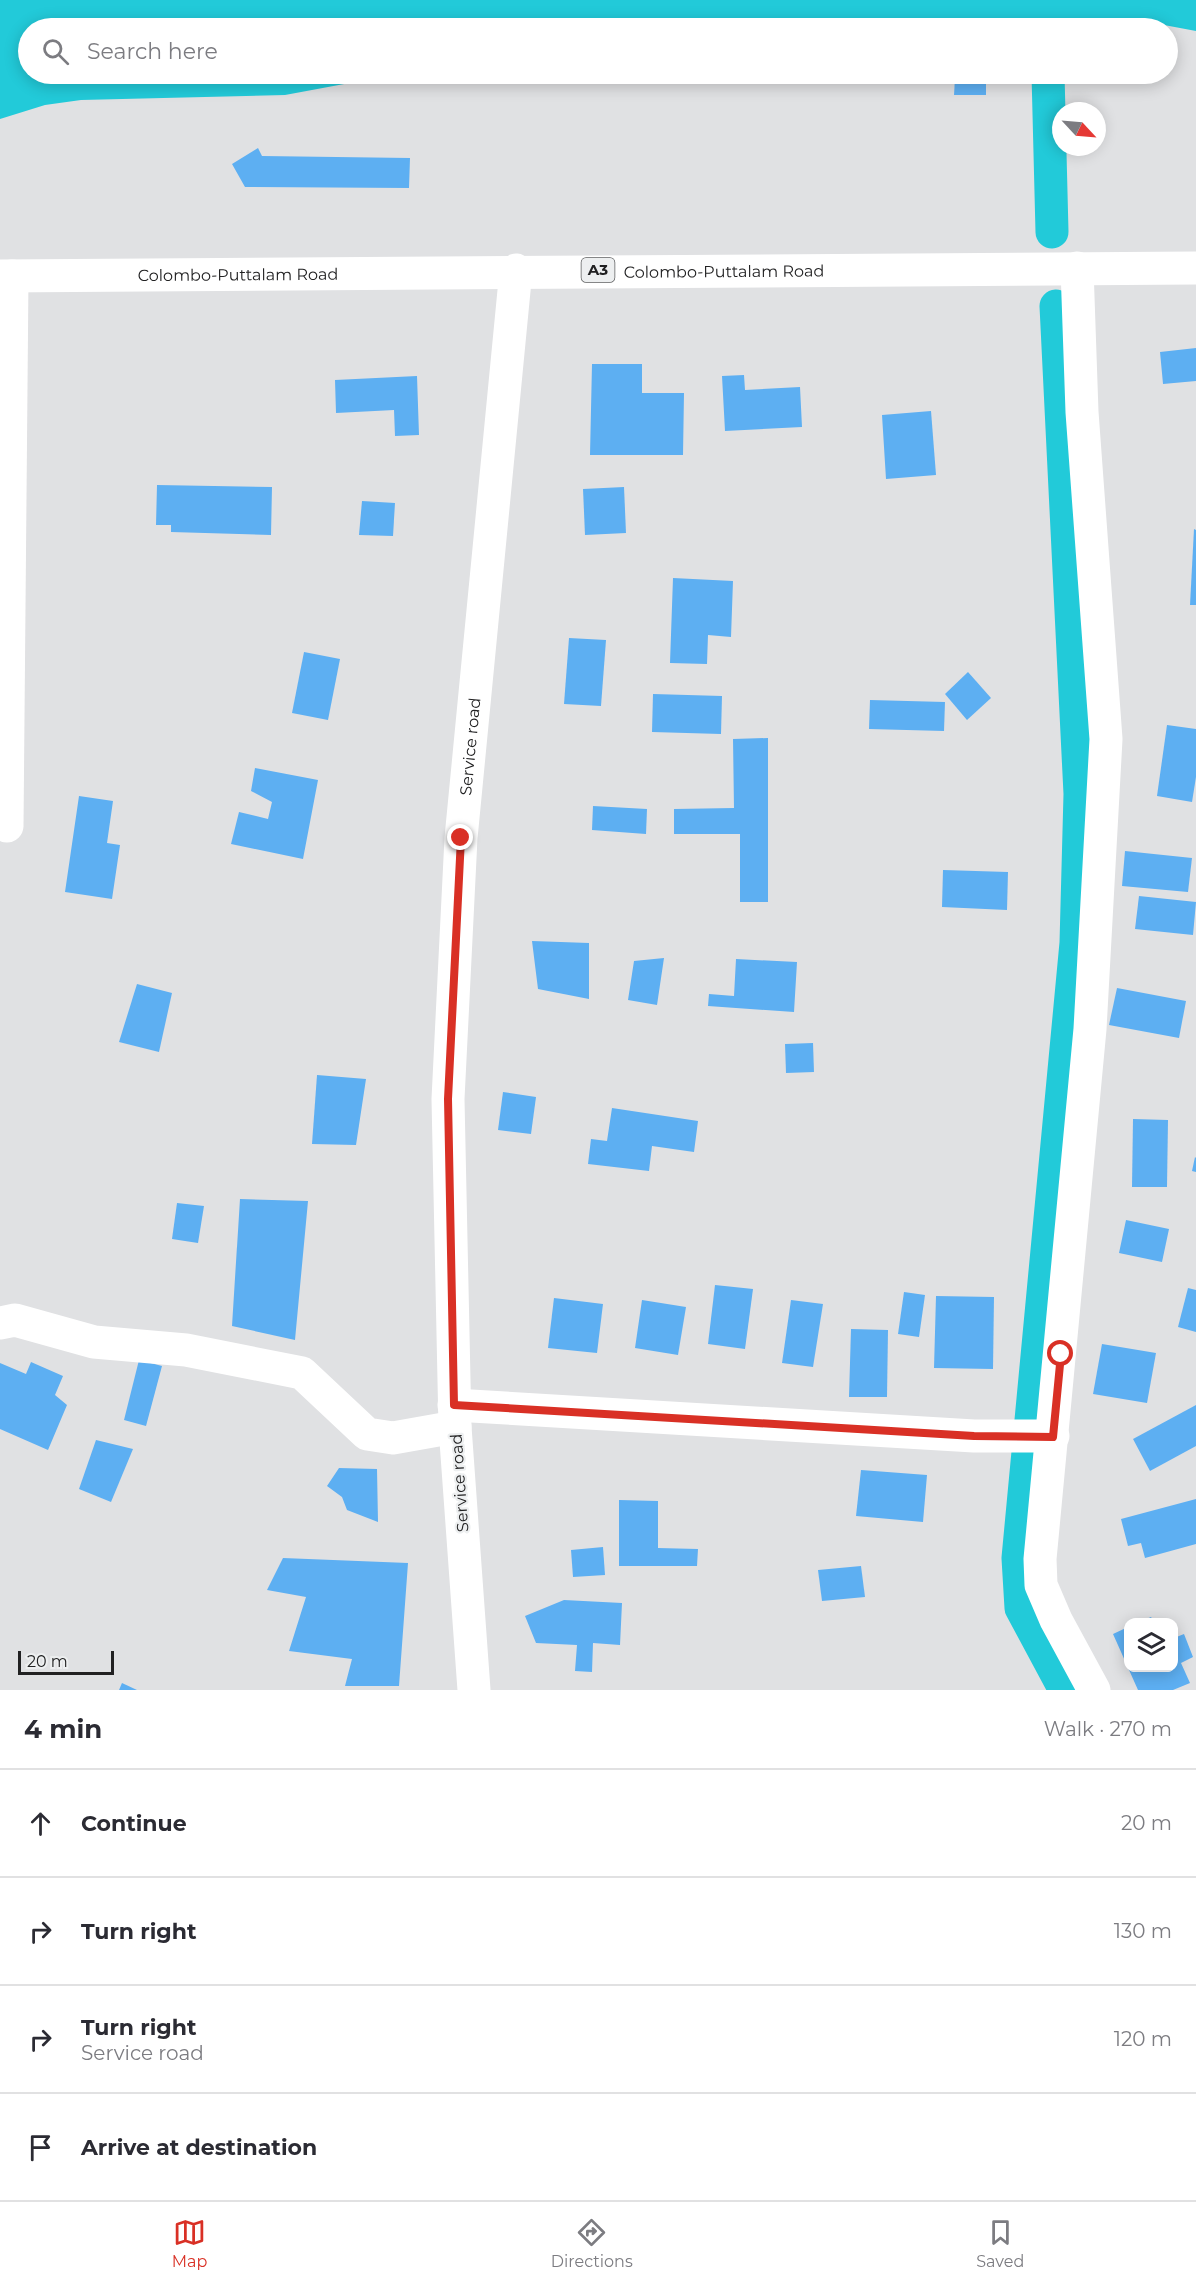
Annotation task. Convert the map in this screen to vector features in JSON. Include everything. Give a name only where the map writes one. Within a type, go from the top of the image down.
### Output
[{"type":"main road","points":[[1077,268],[1082,412],[1106,739],[1090,1029],[1048,1436],[1040,1559],[1041,1586],[1056,1620],[1094,1690]]},
{"type":"main road","name":"Colombo-Puttalam Road","points":[[6,276],[516,270],[1196,268]]},
{"type":"main road","name":"Service road","points":[[474,1690],[455,1416],[448,1099],[461,838],[516,270]]},
{"type":"main road","points":[[6,276],[7,826]]},
{"type":"main road","points":[[0,1323],[15,1320],[94,1342],[186,1350],[302,1373],[367,1434],[393,1438],[455,1416],[974,1436],[1048,1436]]},
{"type":"water","points":[[0,0],[1196,0],[1196,31],[1178,28],[1178,18],[18,18],[18,84],[344,84],[285,95],[81,100],[45,105],[0,119]]},
{"type":"building","points":[[955,84],[986,84],[986,95],[954,95]]},
{"type":"building","points":[[258,148],[262,156],[410,158],[409,188],[245,187],[232,164]]},
{"type":"building","points":[[1196,348],[1196,381],[1163,384],[1160,352]]},
{"type":"building","points":[[592,364],[642,364],[642,393],[684,393],[683,455],[590,455]]},
{"type":"building","points":[[744,375],[745,390],[800,387],[802,427],[725,431],[722,376]]},
{"type":"building","points":[[417,376],[419,435],[395,436],[394,410],[336,413],[335,380]]},
{"type":"building","points":[[931,411],[936,475],[886,479],[882,415]]},
{"type":"building","points":[[157,485],[272,487],[271,535],[171,532],[171,525],[156,525]]},
{"type":"building","points":[[624,487],[626,533],[585,535],[583,489]]},
{"type":"building","points":[[362,501],[395,503],[393,536],[359,535]]},
{"type":"building","points":[[1194,529],[1196,530],[1196,605],[1190,605]]},
{"type":"building","points":[[673,578],[733,581],[731,637],[708,635],[707,664],[670,663]]},
{"type":"building","points":[[569,638],[606,640],[601,706],[564,704]]},
{"type":"building","points":[[304,652],[340,659],[328,720],[292,713]]},
{"type":"building","points":[[968,672],[991,698],[967,720],[945,694]]},
{"type":"building","points":[[653,694],[722,696],[721,734],[652,732]]},
{"type":"building","points":[[870,700],[945,702],[944,731],[869,729]]},
{"type":"building","points":[[1167,725],[1196,729],[1196,777],[1192,802],[1157,796]]},
{"type":"building","points":[[768,738],[768,902],[740,902],[740,834],[674,834],[674,809],[734,808],[733,739]]},
{"type":"building","points":[[255,768],[318,780],[303,859],[231,844],[239,812],[268,819],[272,802],[251,791]]},
{"type":"building","points":[[79,796],[113,801],[107,843],[120,845],[112,899],[65,892]]},
{"type":"building","points":[[593,806],[647,809],[646,834],[592,830]]},
{"type":"building","points":[[1125,851],[1192,858],[1188,892],[1122,886]]},
{"type":"building","points":[[943,870],[1008,872],[1007,910],[942,907]]},
{"type":"building","points":[[1139,896],[1196,902],[1193,935],[1135,929]]},
{"type":"building","points":[[532,941],[589,943],[589,999],[538,989]]},
{"type":"building","points":[[664,958],[657,1005],[628,1000],[634,961]]},
{"type":"building","points":[[736,959],[797,962],[794,1012],[708,1006],[709,994],[734,996]]},
{"type":"building","points":[[137,984],[172,993],[159,1052],[119,1042]]},
{"type":"building","points":[[1117,988],[1186,1001],[1179,1038],[1109,1025]]},
{"type":"building","points":[[813,1043],[814,1072],[786,1073],[785,1044]]},
{"type":"building","points":[[317,1075],[366,1079],[356,1145],[312,1144]]},
{"type":"building","points":[[503,1092],[536,1097],[531,1134],[498,1130]]},
{"type":"building","points":[[612,1108],[698,1121],[694,1152],[652,1146],[649,1171],[588,1164],[591,1139],[607,1141]]},
{"type":"building","points":[[1133,1119],[1168,1120],[1167,1187],[1132,1187]]},
{"type":"building","points":[[1196,1158],[1196,1172],[1192,1171]]},
{"type":"building","points":[[240,1199],[308,1201],[295,1340],[232,1326]]},
{"type":"building","points":[[177,1203],[204,1206],[198,1243],[172,1239]]},
{"type":"building","points":[[1126,1220],[1169,1229],[1162,1262],[1119,1253]]},
{"type":"building","points":[[715,1285],[753,1289],[745,1349],[708,1344]]},
{"type":"building","points":[[1188,1288],[1196,1290],[1196,1332],[1178,1327]]},
{"type":"building","points":[[904,1292],[925,1295],[919,1337],[898,1334]]},
{"type":"building","points":[[936,1296],[994,1297],[993,1369],[934,1368]]},
{"type":"building","points":[[554,1298],[603,1304],[597,1353],[548,1348]]},
{"type":"building","points":[[642,1300],[686,1307],[678,1355],[635,1348]]},
{"type":"building","points":[[791,1300],[823,1304],[813,1367],[782,1363]]},
{"type":"building","points":[[851,1329],[888,1330],[887,1397],[849,1397]]},
{"type":"building","points":[[1102,1344],[1156,1353],[1147,1403],[1093,1394]]},
{"type":"building","points":[[139,1360],[162,1366],[146,1426],[124,1420]]},
{"type":"building","points":[[31,1362],[63,1376],[55,1395],[67,1405],[48,1450],[0,1429],[0,1363],[26,1374]]},
{"type":"building","points":[[1196,1405],[1196,1446],[1150,1471],[1133,1439]]},
{"type":"building","points":[[96,1440],[133,1449],[111,1502],[79,1489]]},
{"type":"building","points":[[339,1468],[377,1469],[378,1522],[347,1510],[342,1497],[327,1486]]},
{"type":"building","points":[[861,1470],[927,1475],[923,1522],[856,1516]]},
{"type":"building","points":[[1196,1499],[1196,1544],[1145,1558],[1141,1543],[1128,1546],[1121,1519]]},
{"type":"building","points":[[619,1500],[658,1501],[658,1548],[698,1549],[697,1566],[619,1566]]},
{"type":"building","points":[[603,1547],[605,1575],[573,1577],[571,1550]]},
{"type":"building","points":[[283,1558],[408,1563],[399,1686],[345,1686],[352,1659],[289,1651],[306,1597],[267,1590]]},
{"type":"building","points":[[861,1566],[865,1597],[822,1601],[818,1570]]},
{"type":"building","points":[[564,1600],[622,1603],[620,1645],[593,1643],[592,1672],[575,1671],[577,1645],[536,1643],[525,1616]]},
{"type":"building","points":[[1124,1629],[1124,1659],[1113,1634]]},
{"type":"building","points":[[1184,1634],[1193,1657],[1181,1663],[1190,1683],[1173,1690],[1138,1690],[1130,1672],[1178,1672],[1178,1636]]},
{"type":"building","points":[[122,1683],[137,1690],[119,1690]]},
{"type":"waterway","points":[[1048,84],[1052,232]]},
{"type":"waterway","points":[[1056,306],[1080,794],[1076,943],[1018,1558],[1021,1608],[1065,1690]]},
{"type":"route","points":[[461,838],[448,1099],[454,1405],[974,1436],[1053,1437],[1061,1354]]}]
